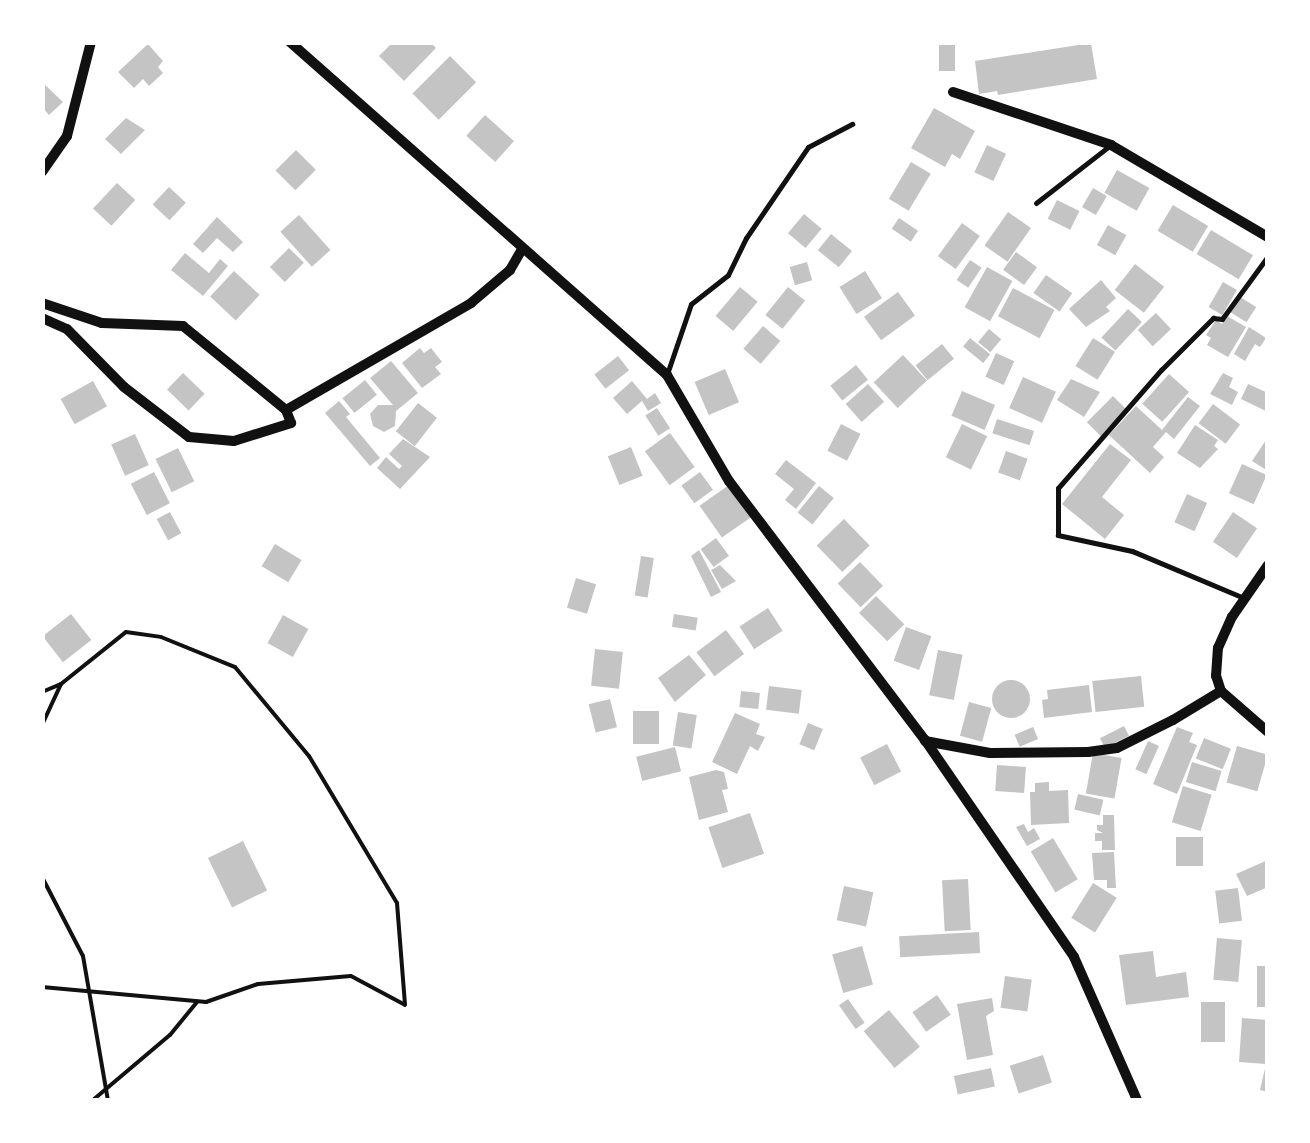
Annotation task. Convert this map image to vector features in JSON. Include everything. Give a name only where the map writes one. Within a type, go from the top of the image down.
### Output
[{"type":"street","points":[[42,172],[67,136],[92,42]]},
{"type":"street","points":[[290,42],[667,375],[729,481],[925,740],[1074,957],[1137,1100]]},
{"type":"street","points":[[953,92],[1111,145],[1268,237]]},
{"type":"street","points":[[286,410],[470,303],[510,270],[522,250]]},
{"type":"street","points":[[42,303],[102,323],[182,326],[286,410],[291,423],[234,441],[190,438],[124,387],[67,329],[42,318]]},
{"type":"street","points":[[1268,564],[1218,648],[1216,676],[1221,691],[1268,732]]},
{"type":"street","points":[[925,740],[990,753],[1117,748],[1221,691]]},
{"type":"lane","points":[[667,375],[691,304],[728,275],[746,238],[808,147],[852,124]]},
{"type":"lane","points":[[1036,203],[1111,145]]},
{"type":"lane","points":[[1245,598],[1132,552],[1058,535],[1058,488],[1187,344],[1213,318],[1222,319],[1268,256]]},
{"type":"path","points":[[42,692],[61,684],[126,632],[162,637],[234,667],[309,756],[397,903],[405,1005],[352,976],[258,984],[197,1002],[42,987]]},
{"type":"path","points":[[42,726],[61,684]]},
{"type":"path","points":[[42,876],[83,956],[108,1100]]},
{"type":"path","points":[[93,1100],[170,1034],[197,1002]]},
{"type":"building","points":[[393,42],[430,42],[436,48],[404,81],[379,56]]},
{"type":"building","points":[[939,42],[955,42],[955,71],[939,71]]},
{"type":"building","points":[[1091,43],[1097,79],[998,95],[997,91],[979,94],[975,61]]},
{"type":"building","points":[[148,44],[163,61],[158,67],[163,73],[149,86],[143,79],[134,88],[118,72]]},
{"type":"building","points":[[450,56],[476,82],[439,120],[413,93]]},
{"type":"building","points":[[42,82],[63,102],[49,115],[42,107]]},
{"type":"building","points":[[934,108],[975,131],[960,159],[952,154],[945,167],[911,148]]},
{"type":"building","points":[[485,115],[514,141],[495,162],[466,136]]},
{"type":"building","points":[[126,118],[145,130],[121,154],[105,139]]},
{"type":"building","points":[[987,145],[1006,154],[993,181],[974,172]]},
{"type":"building","points":[[296,150],[316,170],[295,190],[275,171]]},
{"type":"building","points":[[911,162],[931,174],[909,211],[889,199]]},
{"type":"building","points":[[1117,170],[1149,188],[1137,211],[1104,193]]},
{"type":"building","points":[[117,183],[135,200],[111,226],[93,209]]},
{"type":"building","points":[[169,187],[186,203],[169,220],[153,205]]},
{"type":"building","points":[[1093,188],[1107,196],[1096,215],[1082,207]]},
{"type":"building","points":[[1057,200],[1079,211],[1070,230],[1048,219]]},
{"type":"building","points":[[1173,205],[1208,226],[1193,252],[1158,231]]},
{"type":"building","points":[[1008,212],[1031,228],[1007,262],[984,246]]},
{"type":"building","points":[[804,214],[822,229],[806,248],[788,233]]},
{"type":"building","points":[[299,215],[330,250],[312,267],[280,232]]},
{"type":"building","points":[[217,217],[243,242],[233,252],[217,238],[203,253],[193,244]]},
{"type":"building","points":[[899,218],[918,231],[911,242],[892,229]]},
{"type":"building","points":[[962,223],[980,236],[956,269],[938,256]]},
{"type":"building","points":[[1108,225],[1126,235],[1115,255],[1097,245]]},
{"type":"building","points":[[1211,230],[1253,255],[1239,279],[1197,254]]},
{"type":"building","points":[[831,234],[852,251],[839,267],[818,250]]},
{"type":"building","points":[[289,248],[304,263],[285,282],[270,267]]},
{"type":"building","points":[[1016,252],[1037,267],[1024,285],[1003,270]]},
{"type":"building","points":[[185,253],[209,273],[220,259],[228,266],[203,296],[171,270]]},
{"type":"building","points":[[970,260],[982,268],[968,288],[957,280]]},
{"type":"building","points":[[807,262],[812,280],[795,285],[790,267]]},
{"type":"building","points":[[1135,264],[1164,287],[1144,313],[1115,290]]},
{"type":"building","points":[[987,267],[1012,281],[990,321],[965,307]]},
{"type":"building","points":[[234,271],[260,295],[236,320],[210,297]]},
{"type":"building","points":[[865,271],[882,298],[857,314],[840,287]]},
{"type":"building","points":[[1046,275],[1072,293],[1060,311],[1033,293]]},
{"type":"building","points":[[1101,280],[1116,298],[1106,307],[1110,311],[1086,327],[1069,309]]},
{"type":"building","points":[[1223,282],[1237,290],[1222,315],[1208,307]]},
{"type":"building","points":[[740,287],[758,302],[733,331],[716,316]]},
{"type":"building","points":[[788,287],[805,301],[782,329],[765,315]]},
{"type":"building","points":[[1013,288],[1054,310],[1039,338],[998,316]]},
{"type":"building","points":[[898,292],[915,315],[881,340],[864,317]]},
{"type":"building","points":[[1240,297],[1256,307],[1247,322],[1230,312]]},
{"type":"building","points":[[1128,309],[1142,322],[1115,350],[1101,338]]},
{"type":"building","points":[[1156,313],[1171,329],[1153,346],[1138,330]]},
{"type":"building","points":[[1227,316],[1246,327],[1228,357],[1207,345],[1211,338],[1206,335],[1216,320],[1222,324]]},
{"type":"building","points":[[763,326],[780,341],[761,364],[743,349]]},
{"type":"building","points":[[1249,327],[1266,338],[1260,347],[1255,344],[1245,361],[1234,354]]},
{"type":"building","points":[[989,329],[1001,339],[990,352],[978,342]]},
{"type":"building","points":[[970,338],[990,354],[983,363],[963,347]]},
{"type":"building","points":[[1093,338],[1115,352],[1098,380],[1076,366]]},
{"type":"building","points":[[942,344],[954,359],[928,380],[916,365]]},
{"type":"building","points":[[420,348],[424,353],[431,348],[442,362],[435,367],[441,374],[422,388],[402,363]]},
{"type":"building","points":[[996,353],[1014,361],[1004,385],[985,377]]},
{"type":"building","points":[[903,355],[927,381],[898,408],[874,382]]},
{"type":"building","points":[[618,356],[629,370],[605,389],[594,374]]},
{"type":"building","points":[[391,361],[418,393],[396,411],[395,426],[384,432],[373,426],[370,414],[378,405],[393,405],[370,378]]},
{"type":"building","points":[[856,365],[868,380],[842,401],[830,386]]},
{"type":"building","points":[[725,369],[739,402],[709,415],[695,382]]},
{"type":"building","points":[[183,373],[205,394],[189,410],[167,390]]},
{"type":"building","points":[[1223,373],[1233,378],[1229,387],[1238,392],[1232,405],[1210,394]]},
{"type":"building","points":[[1169,374],[1189,392],[1162,422],[1142,404]]},
{"type":"building","points":[[1023,377],[1056,392],[1042,423],[1009,408]]},
{"type":"building","points":[[1071,379],[1100,392],[1084,417],[1057,400]]},
{"type":"building","points":[[365,380],[377,395],[354,413],[342,398]]},
{"type":"building","points":[[93,381],[107,406],[75,424],[61,399]]},
{"type":"building","points":[[632,381],[647,399],[655,393],[661,403],[648,411],[642,401],[627,414],[613,398]]},
{"type":"building","points":[[868,384],[884,402],[862,422],[846,404]]},
{"type":"building","points":[[1248,384],[1268,393],[1268,412],[1241,399]]},
{"type":"building","points":[[962,391],[995,405],[985,430],[951,416]]},
{"type":"building","points":[[1113,396],[1127,410],[1101,436],[1087,422]]},
{"type":"building","points":[[1188,397],[1200,406],[1174,439],[1166,432],[1153,447],[1164,457],[1150,473],[1109,435],[1136,406],[1162,430]]},
{"type":"building","points":[[339,401],[350,414],[346,417],[380,458],[370,466],[325,413]]},
{"type":"building","points":[[418,403],[437,418],[415,446],[396,431]]},
{"type":"building","points":[[1213,404],[1240,424],[1226,444],[1199,423]]},
{"type":"building","points":[[657,408],[670,428],[658,436],[645,416]]},
{"type":"building","points":[[997,419],[1034,431],[1029,445],[992,433]]},
{"type":"building","points":[[841,424],[861,434],[847,461],[827,451]]},
{"type":"building","points":[[962,424],[987,436],[971,470],[946,457]]},
{"type":"building","points":[[1195,425],[1218,440],[1214,446],[1218,449],[1200,468],[1177,453]]},
{"type":"building","points":[[670,433],[695,467],[670,485],[645,451]]},
{"type":"building","points":[[135,434],[149,465],[125,476],[111,445]]},
{"type":"building","points":[[1268,437],[1268,471],[1252,461]]},
{"type":"building","points":[[403,439],[430,457],[400,489],[377,468],[386,457],[399,469],[402,466],[389,454]]},
{"type":"building","points":[[1110,444],[1131,460],[1102,497],[1124,515],[1105,539],[1062,504]]},
{"type":"building","points":[[631,447],[643,476],[619,485],[608,456]]},
{"type":"building","points":[[178,448],[194,481],[172,492],[156,459]]},
{"type":"building","points":[[1006,451],[1028,459],[1020,480],[998,473]]},
{"type":"building","points":[[786,460],[816,483],[796,509],[785,500],[794,489],[775,474]]},
{"type":"building","points":[[1242,464],[1267,475],[1254,504],[1229,493]]},
{"type":"building","points":[[154,472],[170,503],[147,515],[131,484]]},
{"type":"building","points":[[700,472],[713,490],[694,503],[681,486]]},
{"type":"building","points":[[729,485],[751,517],[722,538],[700,506]]},
{"type":"building","points":[[819,486],[834,498],[812,524],[798,512]]},
{"type":"building","points":[[1187,494],[1207,503],[1194,531],[1174,522]]},
{"type":"building","points":[[170,512],[181,533],[168,540],[157,519]]},
{"type":"building","points":[[1233,512],[1257,528],[1237,558],[1213,542]]},
{"type":"building","points":[[844,519],[870,546],[842,572],[817,545]]},
{"type":"building","points":[[716,538],[729,556],[714,567],[701,549]]},
{"type":"building","points":[[275,544],[302,560],[288,582],[262,566]]},
{"type":"building","points":[[699,550],[721,592],[711,597],[691,556]]},
{"type":"building","points":[[641,556],[654,558],[648,598],[635,596]]},
{"type":"building","points":[[860,562],[883,586],[861,607],[838,584]]},
{"type":"building","points":[[720,565],[736,581],[722,589],[711,570]]},
{"type":"building","points":[[576,578],[596,584],[587,614],[567,608]]},
{"type":"building","points":[[876,596],[904,624],[887,641],[859,613]]},
{"type":"building","points":[[768,608],[783,631],[754,649],[739,627]]},
{"type":"building","points":[[71,614],[91,640],[63,662],[43,636]]},
{"type":"building","points":[[674,614],[698,618],[696,631],[672,627]]},
{"type":"building","points":[[283,615],[308,629],[293,657],[267,643]]},
{"type":"building","points":[[906,627],[931,636],[919,670],[894,661]]},
{"type":"building","points":[[726,630],[744,654],[715,676],[696,652]]},
{"type":"building","points":[[595,649],[623,652],[619,689],[591,686]]},
{"type":"building","points":[[938,650],[963,655],[954,700],[929,695]]},
{"type":"building","points":[[689,655],[706,675],[675,702],[658,678]]},
{"type":"building","points":[[1141,676],[1144,707],[1096,712],[1092,681]]},
{"type":"building","points":[[1011,680],[1024,686],[1030,699],[1024,712],[1011,718],[998,712],[992,699],[998,686]]},
{"type":"building","points":[[1089,685],[1092,712],[1044,718],[1042,700],[1048,699],[1047,690]]},
{"type":"building","points":[[769,686],[802,690],[799,714],[766,710]]},
{"type":"building","points":[[741,691],[760,693],[758,709],[739,707]]},
{"type":"building","points":[[610,699],[617,727],[596,732],[589,704]]},
{"type":"building","points":[[969,702],[991,708],[982,742],[960,736]]},
{"type":"building","points":[[633,711],[659,711],[659,744],[633,744]]},
{"type":"building","points":[[678,712],[697,715],[691,749],[673,746]]},
{"type":"building","points":[[735,713],[760,724],[756,734],[765,737],[758,751],[750,746],[737,774],[712,762]]},
{"type":"building","points":[[808,723],[823,729],[814,750],[799,744]]},
{"type":"building","points":[[1124,726],[1129,736],[1105,748],[1100,738]]},
{"type":"building","points":[[1033,727],[1038,739],[1020,747],[1015,735]]},
{"type":"building","points":[[1177,727],[1193,733],[1189,742],[1197,745],[1177,794],[1153,784]]},
{"type":"building","points":[[1204,738],[1231,749],[1223,769],[1196,758]]},
{"type":"building","points":[[1148,741],[1159,746],[1146,774],[1135,769]]},
{"type":"building","points":[[887,744],[901,772],[874,785],[860,758]]},
{"type":"building","points":[[1237,746],[1268,755],[1257,791],[1227,783]]},
{"type":"building","points":[[675,747],[681,771],[642,781],[636,757]]},
{"type":"building","points":[[1093,753],[1122,758],[1114,798],[1086,793]]},
{"type":"building","points":[[1192,762],[1222,771],[1216,791],[1186,782]]},
{"type":"building","points":[[997,765],[1026,767],[1024,793],[995,791]]},
{"type":"building","points":[[716,770],[724,772],[728,789],[722,790],[728,812],[699,820],[689,777]]},
{"type":"building","points":[[1049,782],[1049,791],[1068,790],[1069,823],[1031,825],[1030,792],[1035,792],[1035,783]]},
{"type":"building","points":[[1183,786],[1212,795],[1201,831],[1172,822]]},
{"type":"building","points":[[1078,794],[1103,800],[1100,815],[1074,810]]},
{"type":"building","points":[[750,813],[764,854],[722,868],[708,827]]},
{"type":"building","points":[[1103,815],[1114,815],[1115,850],[1102,850],[1102,841],[1095,841],[1095,833],[1103,833],[1097,825],[1103,825]]},
{"type":"building","points":[[1024,824],[1028,832],[1034,828],[1040,839],[1027,846],[1016,827]]},
{"type":"building","points":[[1176,837],[1203,837],[1203,866],[1176,866]]},
{"type":"building","points":[[1053,838],[1078,879],[1055,893],[1031,851]]},
{"type":"building","points":[[243,841],[267,890],[232,908],[208,858]]},
{"type":"building","points":[[1114,852],[1116,888],[1107,888],[1107,880],[1094,880],[1092,853]]},
{"type":"building","points":[[1268,860],[1268,887],[1247,896],[1236,874]]},
{"type":"building","points":[[968,879],[971,930],[945,931],[942,880]]},
{"type":"building","points":[[1093,883],[1117,898],[1095,933],[1071,918]]},
{"type":"building","points":[[844,886],[873,892],[866,926],[837,920]]},
{"type":"building","points":[[1238,888],[1242,921],[1219,924],[1215,891]]},
{"type":"building","points":[[979,932],[980,953],[900,957],[899,936]]},
{"type":"building","points":[[1217,938],[1242,940],[1238,982],[1213,980]]},
{"type":"building","points":[[862,946],[873,984],[843,993],[832,955]]},
{"type":"building","points":[[1153,951],[1156,977],[1186,972],[1189,997],[1126,1005],[1119,955]]},
{"type":"building","points":[[1257,966],[1268,966],[1268,1007],[1257,1007]]},
{"type":"building","points":[[1005,976],[1032,980],[1027,1011],[1001,1008]]},
{"type":"building","points":[[937,995],[951,1015],[926,1032],[912,1012]]},
{"type":"building","points":[[992,998],[994,1011],[986,1016],[993,1055],[967,1060],[957,1004]]},
{"type":"building","points":[[848,999],[865,1023],[856,1029],[839,1005]]},
{"type":"building","points":[[1201,1002],[1225,1002],[1225,1042],[1201,1042]]},
{"type":"building","points":[[889,1010],[920,1047],[895,1068],[864,1031]]},
{"type":"building","points":[[1242,1018],[1268,1020],[1268,1092],[1260,1090],[1266,1064],[1239,1062]]},
{"type":"building","points":[[1043,1055],[1052,1083],[1019,1093],[1010,1066]]},
{"type":"building","points":[[991,1068],[995,1087],[958,1094],[954,1076]]}]
